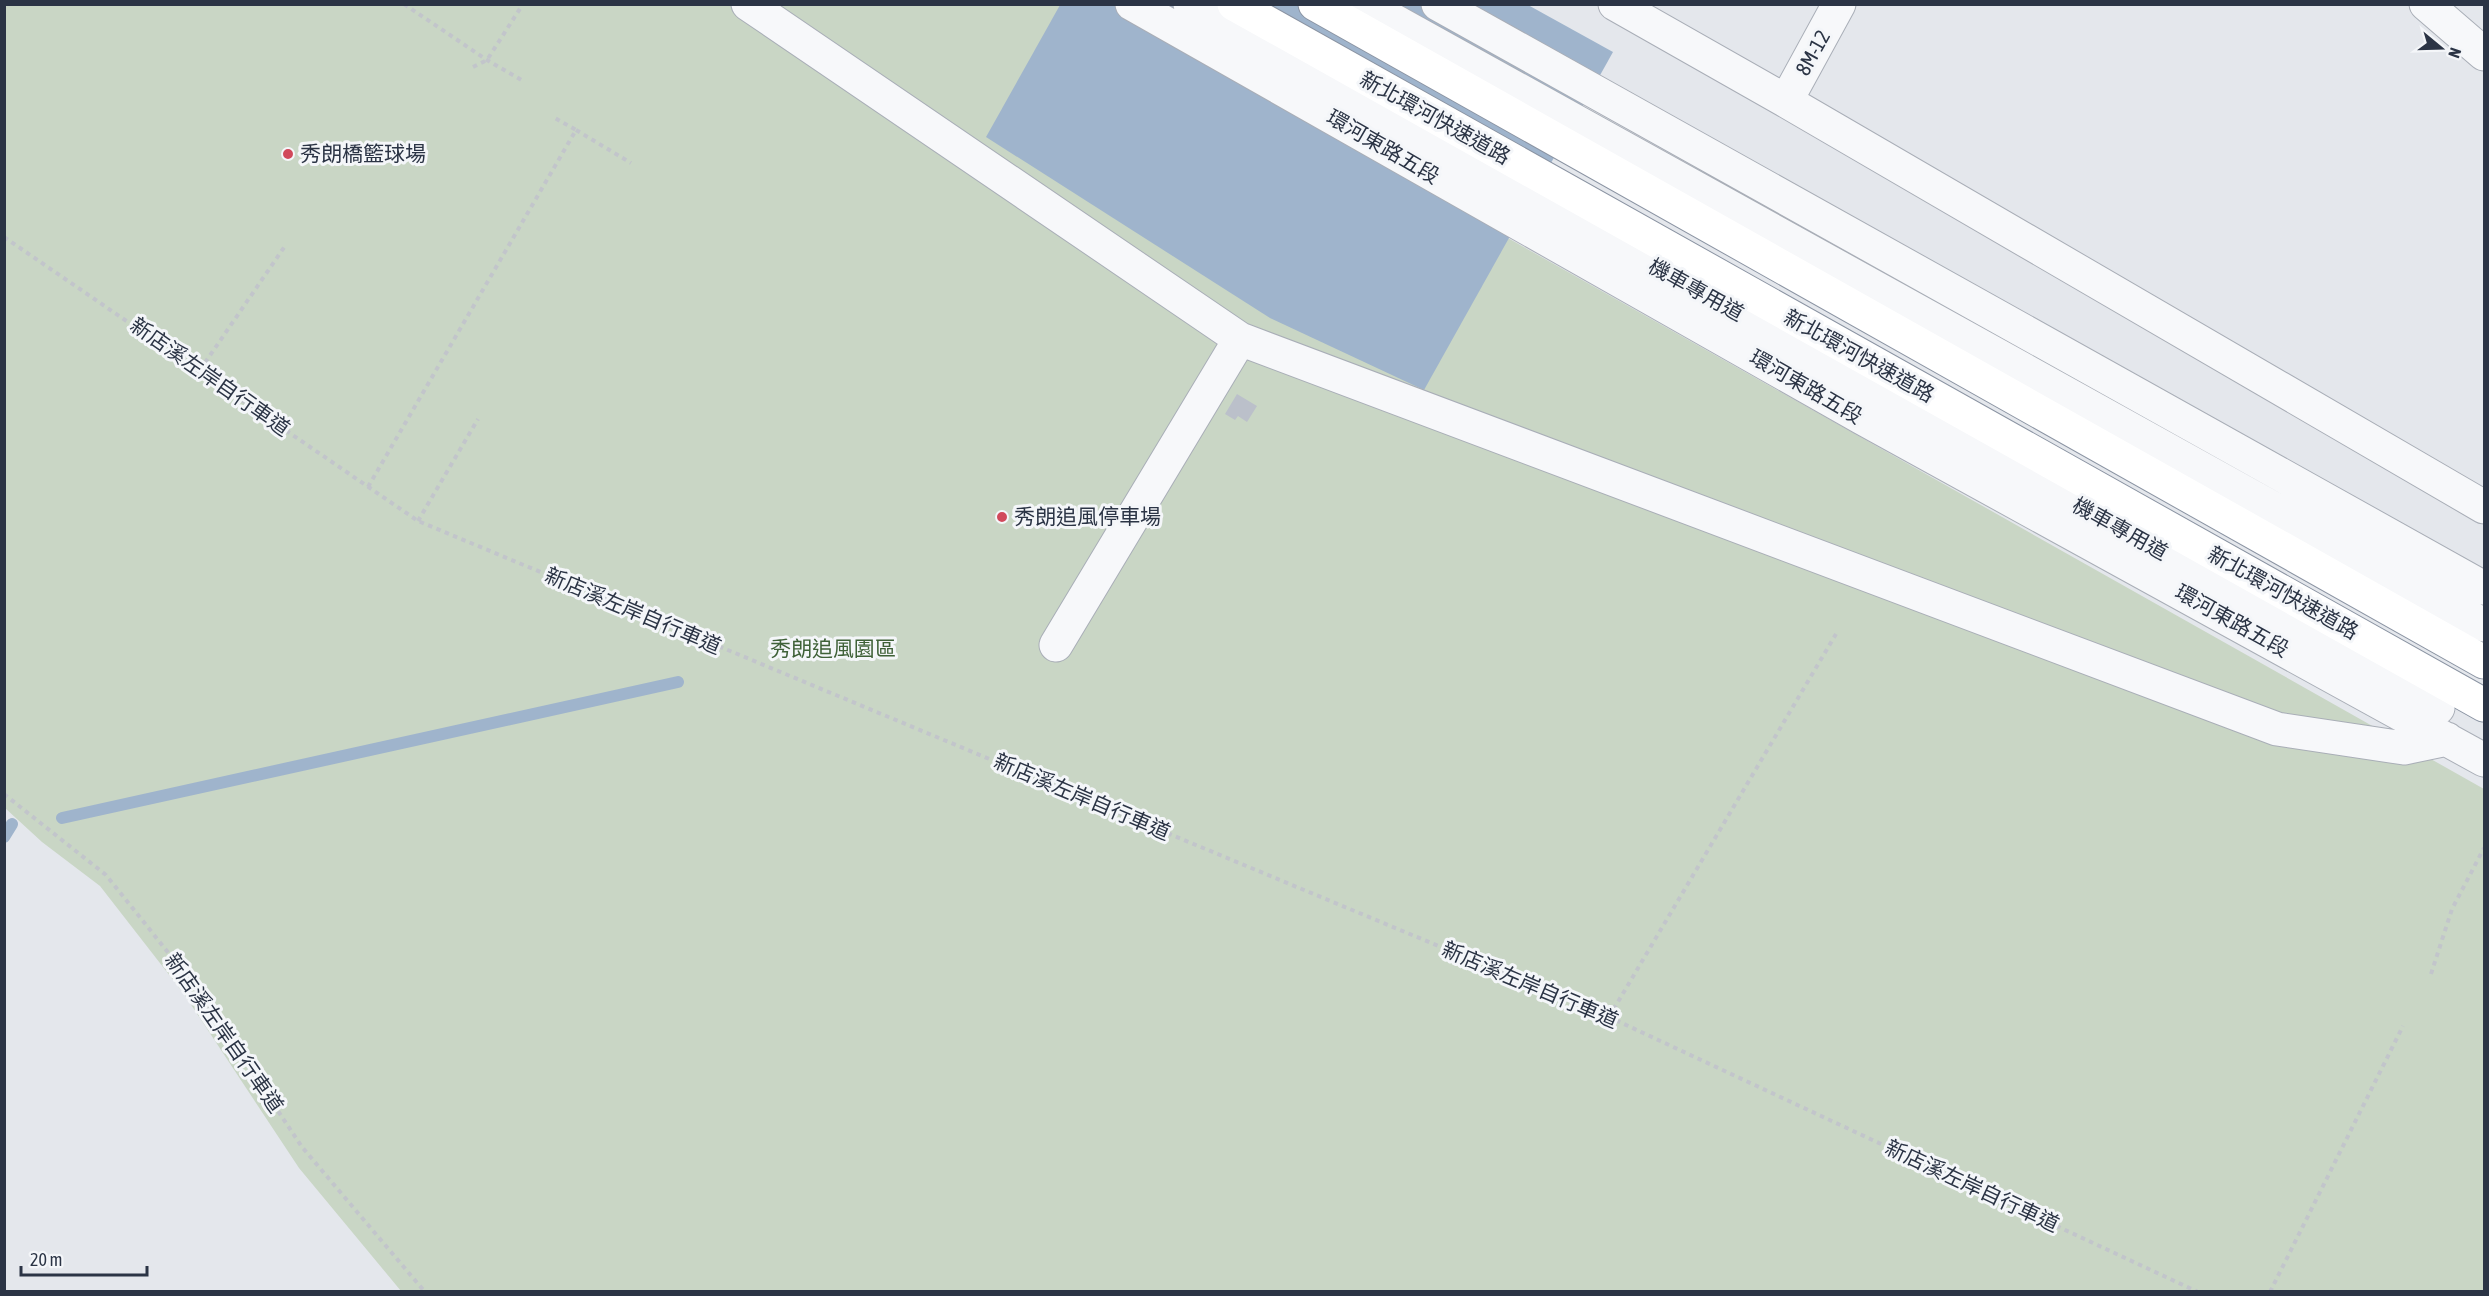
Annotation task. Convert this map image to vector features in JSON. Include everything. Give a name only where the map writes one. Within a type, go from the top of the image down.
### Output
[{"type":"highway","name":"新北環河快速道路","points":[[1234,4],[2484,705]]},
{"type":"highway","name":"新北環河快速道路","points":[[1315,4],[2484,662]]},
{"type":"street","points":[[748,4],[1240,339],[2277,729],[2403,748],[2447,739]]},
{"type":"street","name":"環河東路五段","points":[[1132,4],[1862,418],[2484,760]]},
{"type":"street","name":"機車專用道","points":[[1190,4],[2484,734]]},
{"type":"street","points":[[1364,4],[2484,625]]},
{"type":"street","points":[[1438,4],[2484,588]]},
{"type":"street","points":[[1615,4],[2484,507]]},
{"type":"street","name":"8M-12","points":[[1786,101],[1839,4]]},
{"type":"street","points":[[2426,4],[2484,54]]},
{"type":"street","points":[[1056,645],[1240,339]]},
{"type":"path","points":[[404,4],[487,60],[525,82]]},
{"type":"path","points":[[473,67],[487,60],[523,4]]},
{"type":"path","points":[[555,117],[632,164]]},
{"type":"path","points":[[368,487],[576,130]]},
{"type":"path","name":"新店溪左岸自行車道","points":[[4,237],[418,521],[1609,1017],[2198,1292]]},
{"type":"path","points":[[200,370],[285,246]]},
{"type":"path","points":[[418,521],[478,418]]},
{"type":"path","points":[[1609,1017],[1836,634]]},
{"type":"path","name":"新店溪左岸自行車道","points":[[4,794],[106,875],[195,986],[302,1147],[425,1292]]},
{"type":"path","points":[[2432,974],[2452,909],[2484,848]]},
{"type":"path","points":[[2270,1292],[2403,1026]]},
{"type":"green space","name":"秀朗追風園區","points":[[4,5],[1095,5],[2484,789],[2484,1291],[401,1291],[299,1168],[184,994],[100,886],[42,842],[5,808]]},
{"type":"water","points":[[1060,5],[1528,5],[1613,52],[1424,390],[1270,318],[986,137]]},
{"type":"building","points":[[1237,394],[1257,406],[1247,422],[1238,416],[1235,420],[1225,414]]},
{"type":"waterway","points":[[62,818],[678,682]]},
{"type":"waterway","points":[[4,837],[12,824]]},
{"type":"place","name":"秀朗橋籃球場","points":[[288,154]]},
{"type":"place","name":"秀朗追風停車場","points":[[1002,517]]}]
